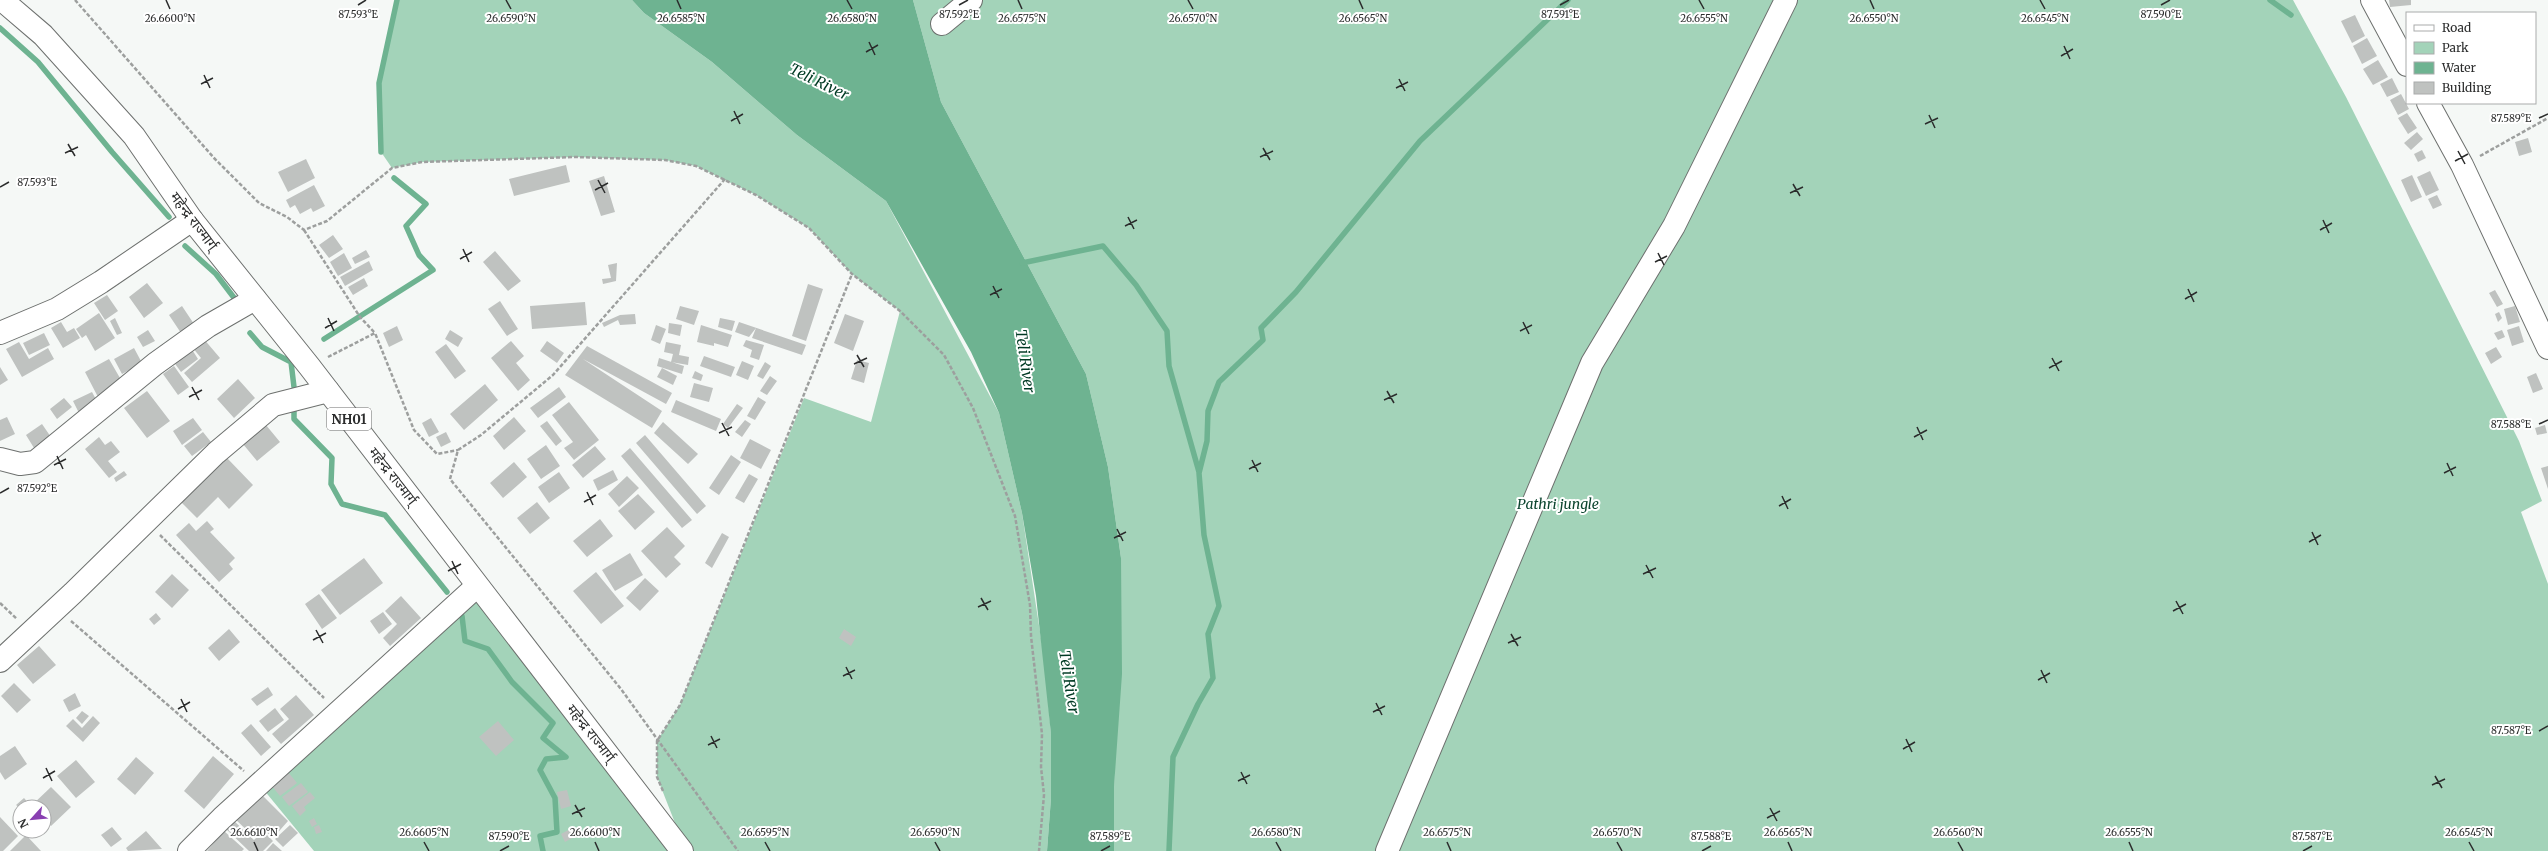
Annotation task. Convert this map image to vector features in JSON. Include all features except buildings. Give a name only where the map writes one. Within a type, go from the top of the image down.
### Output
[{"type":"main road","name":"महेन्द्र राज्मार्ग्","points":[[2,0],[42,35],[134,136],[192,220],[309,366],[682,851]]},
{"type":"main road","points":[[942,24],[971,0]]},
{"type":"main road","points":[[1387,851],[1592,363],[1674,226],[1786,0]]},
{"type":"main road","points":[[2372,0],[2406,63]]},
{"type":"main road","points":[[2429,104],[2462,165],[2548,348]]},
{"type":"main road","points":[[0,333],[56,309],[101,282],[192,220]]},
{"type":"main road","points":[[0,459],[20,464],[35,462],[155,364],[208,326],[255,299]]},
{"type":"main road","points":[[0,661],[57,609],[216,453],[273,405],[328,392]]},
{"type":"main road","points":[[189,851],[259,784],[477,586]]},
{"type":"path","points":[[75,0],[214,158],[258,203],[287,217],[304,230],[360,317],[375,333],[414,430],[437,454],[458,450],[481,435],[553,375],[725,179]]},
{"type":"path","points":[[2462,165],[2548,118]]},
{"type":"path","points":[[304,230],[326,221],[392,168],[422,162],[575,157],[665,160],[696,166],[756,195],[809,228],[852,274],[900,312],[944,355],[973,408],[1015,516],[1030,605],[1031,636],[1042,734],[1041,767],[1044,795],[1039,851]]},
{"type":"path","points":[[663,792],[657,777],[657,741],[680,705],[852,274]]},
{"type":"path","points":[[309,366],[375,333]]},
{"type":"path","points":[[458,450],[450,479],[620,689],[738,851]]},
{"type":"path","points":[[147,521],[338,712]]},
{"type":"path","points":[[57,609],[259,784]]},
{"type":"green space","points":[[397,0],[632,0],[644,13],[712,62],[797,135],[886,201],[999,413],[1022,513],[1045,665],[1051,734],[1051,798],[1047,851],[686,851],[657,777],[657,741],[680,705],[804,398],[871,422],[900,311],[852,274],[809,228],[756,195],[696,166],[665,160],[575,157],[422,162],[392,168],[381,152],[379,83]]},
{"type":"green space","name":"Pathri jungle","points":[[913,0],[2293,0],[2346,97],[2519,441],[2542,501],[2521,512],[2548,584],[2548,851],[1114,851],[1114,787],[1121,558],[1108,467],[1086,374],[941,102]]},
{"type":"green space","points":[[477,586],[682,851],[314,851],[259,784]]},
{"type":"water","name":"Teli River","points":[[632,0],[913,0],[941,102],[1086,374],[1108,467],[1121,558],[1122,674],[1114,787],[1114,851],[1047,851],[1051,798],[1051,734],[1036,596],[1022,513],[999,413],[971,352],[886,201],[797,135],[712,62],[644,13]]},
{"type":"waterway","points":[[381,152],[379,83],[397,0]]},
{"type":"waterway","points":[[1169,851],[1173,757],[1198,704],[1213,678],[1208,634],[1219,606],[1204,535],[1199,473],[1207,441],[1208,411],[1219,382],[1263,340],[1261,328],[1296,292],[1420,141],[1568,0]]},
{"type":"waterway","points":[[2270,0],[2291,15]]},
{"type":"waterway","points":[[0,28],[38,62],[112,152],[169,217]]},
{"type":"waterway","points":[[324,339],[433,270],[419,255],[406,226],[426,204],[394,178]]},
{"type":"waterway","points":[[185,246],[216,274],[238,303]]},
{"type":"waterway","points":[[1022,263],[1103,246],[1136,285],[1167,331],[1169,366],[1199,472]]},
{"type":"waterway","points":[[250,333],[262,347],[291,362],[294,387]]},
{"type":"waterway","points":[[294,409],[294,419],[332,458],[331,484],[342,504],[385,515],[447,592]]},
{"type":"waterway","points":[[462,616],[465,641],[488,649],[512,682],[553,723],[543,738],[566,757],[546,759],[540,770],[555,798],[557,832],[540,836],[543,851]]}]
